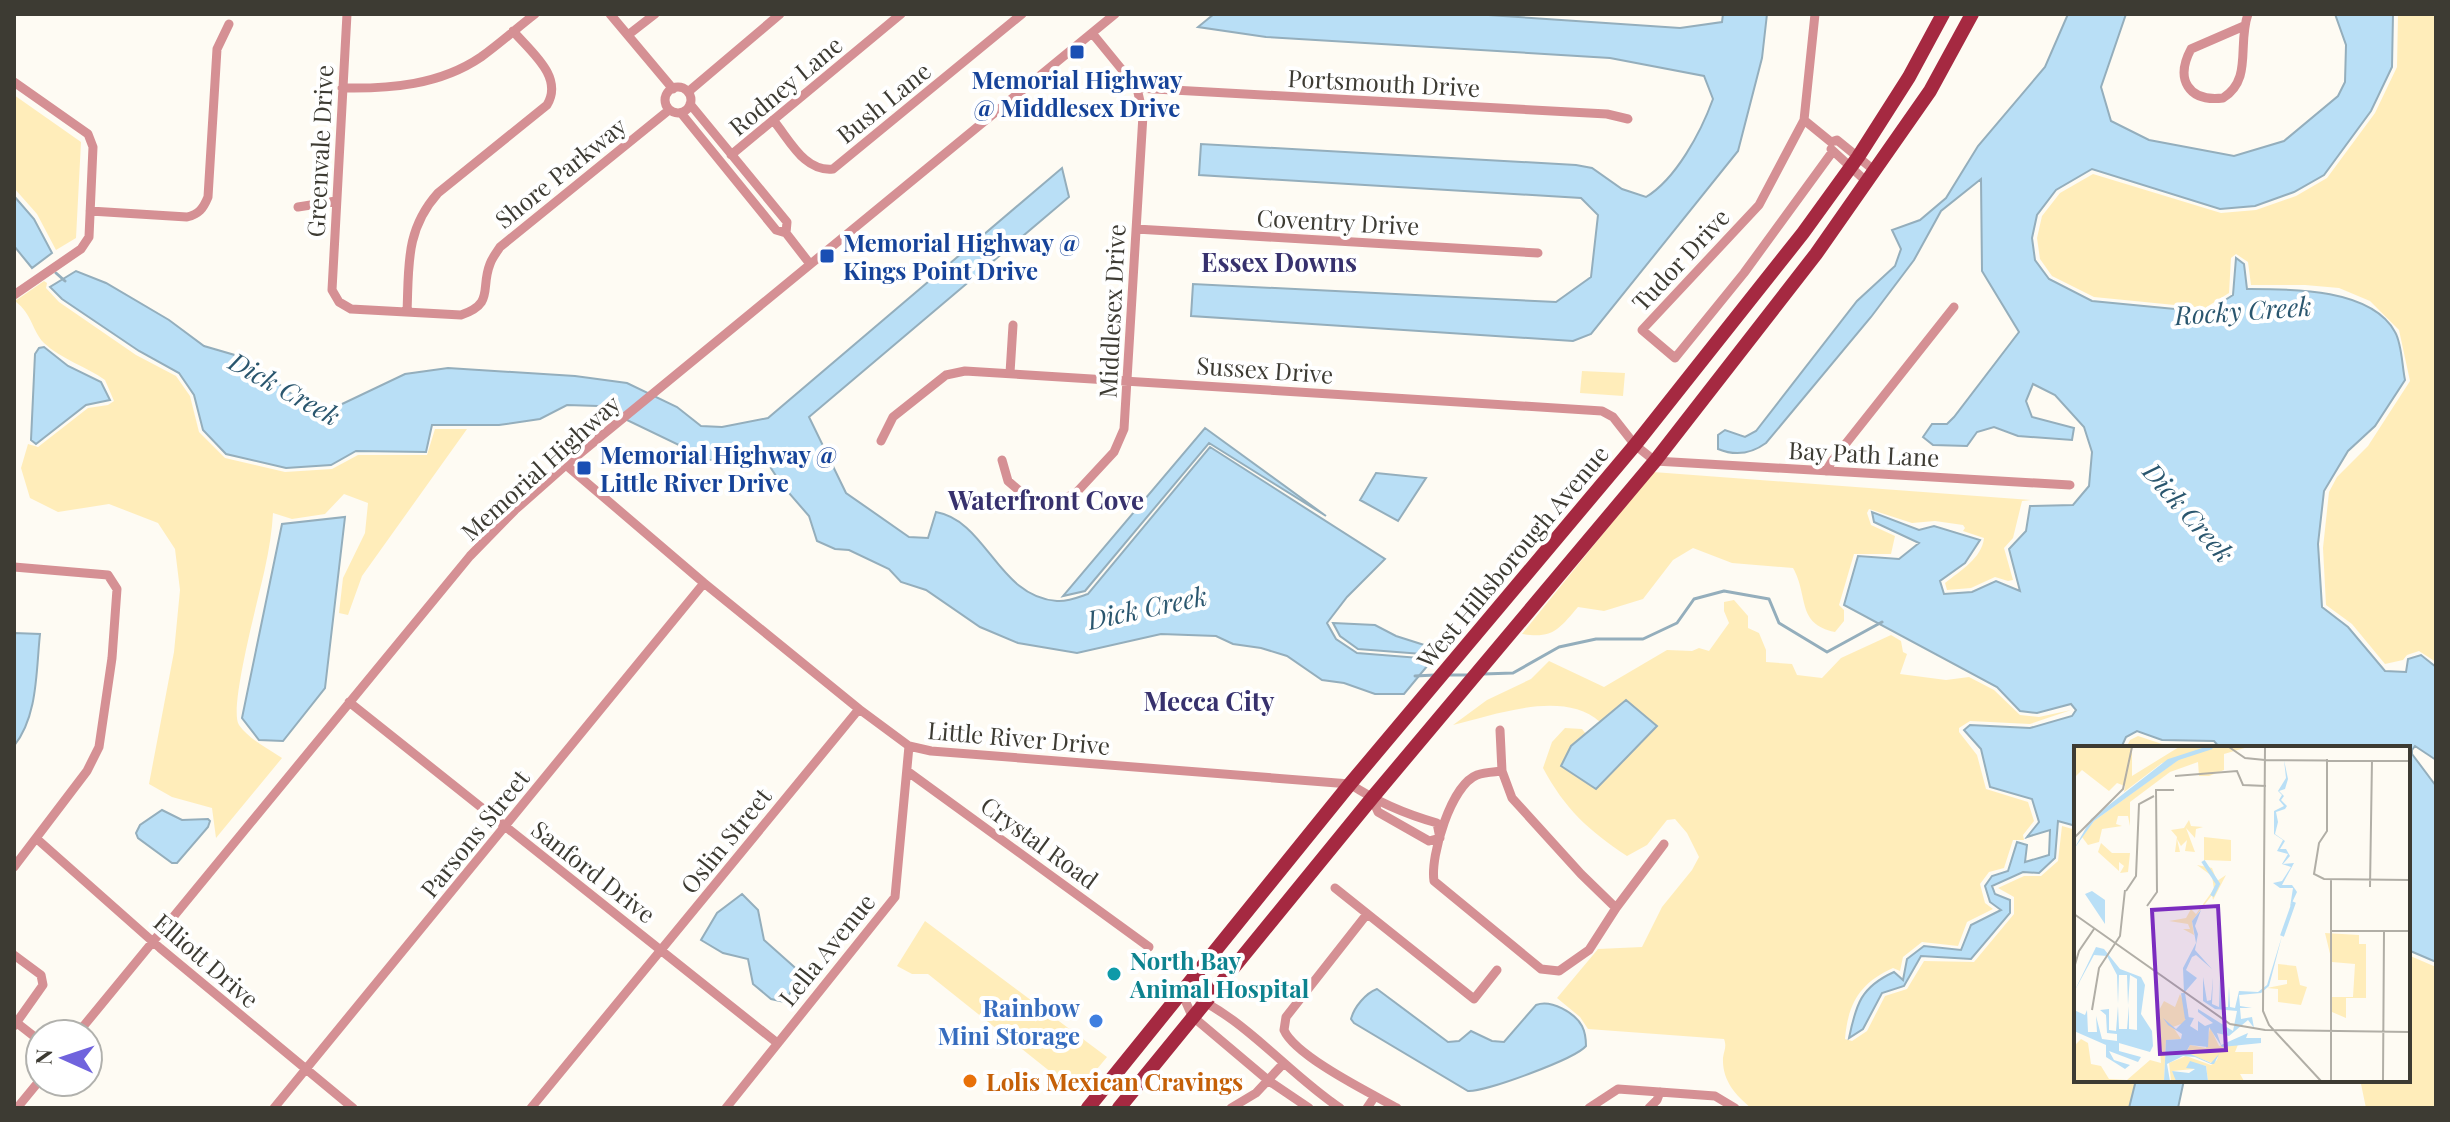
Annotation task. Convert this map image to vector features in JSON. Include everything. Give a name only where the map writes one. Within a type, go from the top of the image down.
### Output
[{"type":"main road","name":"West Hillsborough Avenue","points":[[1088,1108],[1427,690],[1635,445],[1803,233],[1909,77],[1943,14]]},
{"type":"main road","name":"West Hillsborough Avenue","points":[[1119,1108],[1372,798],[1655,461],[1816,254],[1930,91],[1972,14]]},
{"type":"street","name":"Greenvale Drive","points":[[332,290],[347,14]]},
{"type":"street","points":[[342,88],[387,89],[434,79],[479,59],[535,14]]},
{"type":"street","points":[[610,14],[673,89]]},
{"type":"street","points":[[628,35],[655,14]]},
{"type":"street","points":[[688,92],[780,14]]},
{"type":"street","name":"Rodney Lane","points":[[731,155],[901,14]]},
{"type":"street","name":"Bush Lane","points":[[773,120],[809,165],[821,170],[833,169],[1022,14]]},
{"type":"street","name":"Memorial Highway","points":[[90,1018],[470,556],[515,510],[655,391],[1115,14]]},
{"type":"street","name":"Tudor Drive","points":[[1815,14],[1804,120],[1759,205],[1642,330],[1675,358],[1753,261],[1832,147]]},
{"type":"street","points":[[2244,26],[2191,49],[2182,71],[2193,94],[2223,98],[2239,84],[2244,26],[2248,14]]},
{"type":"street","points":[[90,211],[187,217],[196,215],[204,208],[208,197],[217,49],[229,24]]},
{"type":"street","points":[[407,312],[411,242],[422,211],[438,193],[547,105],[553,96],[554,85],[550,76],[513,31]]},
{"type":"street","points":[[1092,33],[1137,88]]},
{"type":"street","points":[[14,82],[88,134],[93,147],[89,237],[81,249],[14,295]]},
{"type":"street","points":[[688,92],[681,88],[673,89],[665,98],[669,110],[681,113],[776,230],[786,233],[810,264]]},
{"type":"street","name":"Portsmouth Drive","points":[[1137,88],[1607,114],[1628,119]]},
{"type":"street","name":"Middlesex Drive","points":[[1002,460],[1008,481],[1022,493],[1041,500],[1061,499],[1075,494],[1114,452],[1124,429],[1143,115],[1137,88]]},
{"type":"street","points":[[688,92],[690,104],[787,222],[786,233]]},
{"type":"street","points":[[681,113],[690,104]]},
{"type":"street","name":"Shore Parkway","points":[[332,290],[339,302],[351,309],[461,315],[476,310],[485,297],[489,265],[500,247],[669,110]]},
{"type":"street","points":[[1804,120],[1832,147],[1837,140],[1854,162],[1871,176]]},
{"type":"street","points":[[298,207],[336,201]]},
{"type":"street","name":"Coventry Drive","points":[[1136,229],[1538,253]]},
{"type":"street","points":[[1826,471],[1954,307]]},
{"type":"street","points":[[1010,373],[1013,325]]},
{"type":"street","name":"Sussex Drive","points":[[881,441],[893,417],[946,375],[965,371],[1602,411],[1613,417],[1635,445],[1655,461]]},
{"type":"street","name":"Bay Path Lane","points":[[1655,461],[2070,485]]},
{"type":"street","name":"Little River Drive","points":[[566,465],[704,583],[909,746],[931,751],[1350,784],[1372,798]]},
{"type":"street","points":[[14,567],[108,575],[117,589],[112,658],[99,747],[87,771],[14,867]]},
{"type":"street","name":"Parsons Street","points":[[274,1108],[704,583]]},
{"type":"street","name":"Sanford Drive","points":[[349,702],[776,1042]]},
{"type":"street","name":"Oslin Street","points":[[531,1108],[859,709]]},
{"type":"street","points":[[1500,730],[1502,771],[1512,798],[1616,908]]},
{"type":"street","name":"Lella Avenue","points":[[726,1108],[895,897],[909,746]]},
{"type":"street","name":"Crystal Road","points":[[907,771],[1149,947]]},
{"type":"street","points":[[1502,771],[1477,775],[1455,798],[1432,868],[1434,881],[1541,969],[1559,971],[1589,950],[1664,844]]},
{"type":"street","points":[[1372,798],[1384,801],[1397,811],[1437,823],[1440,838]]},
{"type":"street","points":[[1372,798],[1378,812],[1429,841],[1440,838]]},
{"type":"street","points":[[1416,834],[1423,819]]},
{"type":"street","name":"Elliott Drive","points":[[37,839],[353,1108]]},
{"type":"street","points":[[1335,888],[1474,999],[1497,970]]},
{"type":"street","points":[[1367,914],[1286,1017],[1284,1030],[1291,1041],[1316,1061],[1379,1101],[1397,1108]]},
{"type":"street","points":[[14,955],[41,975],[43,981],[43,988],[15,1024]]},
{"type":"street","points":[[1181,991],[1205,1000],[1340,1108]]},
{"type":"street","points":[[1181,991],[1192,1016],[1269,1081],[1309,1108]]},
{"type":"street","points":[[1231,1108],[1256,1093],[1283,1064]]},
{"type":"street","points":[[1596,1107],[1618,1089],[1715,1096],[1735,1108]]},
{"type":"street","points":[[1649,1108],[1660,1092]]},
{"type":"street","points":[[1367,1108],[1379,1101]]},
{"type":"shaded area","points":[[2398,14],[2436,14],[2436,662],[2419,651],[2403,660],[2385,664],[2352,624],[2326,605],[2323,548],[2329,492],[2337,477],[2368,446],[2410,381],[2399,330],[2370,301],[2339,288],[2251,285],[2248,262],[2236,254],[2231,258],[2229,293],[2205,308],[2094,297],[2052,276],[2040,259],[2037,238],[2042,216],[2060,193],[2093,174],[2221,213],[2256,210],[2296,196],[2327,178],[2375,113],[2397,67]]},
{"type":"shaded area","points":[[14,95],[81,142],[76,238],[56,250],[37,214],[14,188]]},
{"type":"shaded area","points":[[44,281],[46,288],[59,302],[136,355],[176,376],[190,396],[199,432],[225,458],[285,472],[332,469],[358,455],[427,455],[435,429],[467,429],[362,576],[348,615],[339,613],[343,578],[365,533],[368,503],[344,494],[325,514],[292,519],[273,513],[266,561],[241,675],[237,715],[239,725],[248,735],[282,758],[216,838],[212,808],[172,797],[149,784],[174,652],[180,590],[175,549],[158,523],[109,504],[58,512],[30,498],[21,468],[28,444],[38,447],[88,408],[114,401],[105,380],[44,343],[15,301]]},
{"type":"shaded area","points":[[1582,371],[1625,373],[1623,396],[1580,393]]},
{"type":"shaded area","points":[[1653,472],[2031,500],[2022,501],[2013,538],[2004,548],[2013,580],[1995,577],[1971,588],[1947,590],[1945,583],[1975,558],[1984,538],[1963,531],[1963,525],[1935,521],[1912,523],[1869,509],[1867,513],[1871,525],[1895,536],[1891,554],[1854,554],[1839,605],[1844,610],[1844,621],[1835,632],[1814,623],[1809,616],[1793,568],[1732,563],[1693,548],[1673,560],[1643,599],[1604,611],[1578,607],[1554,631],[1541,635],[1522,634]]},
{"type":"shaded area","points":[[1734,600],[1748,616],[1748,628],[1759,633],[1766,650],[1766,662],[1792,664],[1797,675],[1822,678],[1841,658],[1891,635],[1901,641],[1903,652],[1907,654],[1900,674],[1946,680],[1969,677],[1994,690],[2020,715],[2039,717],[2071,710],[2030,724],[1970,721],[1959,728],[1977,755],[1986,789],[2028,802],[2034,821],[2023,835],[2024,840],[2013,840],[2004,868],[1989,872],[1980,884],[1985,903],[1993,909],[1967,922],[1958,946],[1922,942],[1903,957],[1900,971],[1893,968],[1872,980],[1853,1005],[1845,1039],[1852,1041],[1867,1031],[1885,996],[1907,989],[1924,961],[1974,962],[2014,914],[2014,897],[1998,888],[2024,876],[2041,876],[2058,861],[2062,826],[2074,829],[2074,1082],[2136,1082],[2129,1108],[1751,1108],[1727,1080],[1723,1066],[1724,1039],[1588,1029],[1580,1017],[1557,998],[1598,949],[1642,947],[1662,907],[1699,857],[1687,833],[1675,819],[1667,820],[1647,845],[1627,856],[1579,818],[1543,768],[1552,742],[1565,728],[1582,729],[1586,734],[1570,747],[1561,765],[1569,770],[1626,701],[1600,722],[1585,712],[1548,706],[1508,711],[1453,725],[1487,700],[1531,679],[1549,661],[1604,687],[1667,650],[1692,651],[1699,648],[1709,651],[1729,623],[1724,602]]},
{"type":"shaded area","points":[[2138,736],[2162,744],[2212,745],[2127,746],[2130,740]]},
{"type":"shaded area","points":[[925,921],[1107,1057],[1077,1093],[928,974],[912,974],[897,966]]},
{"type":"shaded area","points":[[2410,956],[2436,967],[2436,1108],[2366,1108],[2361,1084],[2337,1082],[2410,1082]]},
{"type":"water","points":[[1214,14],[1473,14],[1680,28],[1722,22],[1723,14],[1767,14],[1762,58],[1738,151],[1591,334],[1573,341],[1191,316],[1193,284],[1556,302],[1591,277],[1598,215],[1581,198],[1199,175],[1201,144],[1576,165],[1592,168],[1622,189],[1646,197],[1677,167],[1702,126],[1713,99],[1704,76],[1610,58],[1266,37],[1198,27]]},
{"type":"water","name":"Rocky Creek","points":[[2068,14],[2126,14],[2101,87],[2111,121],[2149,140],[2234,156],[2284,141],[2338,96],[2345,82],[2346,45],[2335,14],[2393,14],[2392,67],[2371,111],[2324,175],[2294,192],[2255,206],[2220,209],[2092,169],[2056,190],[2037,215],[2032,238],[2035,260],[2049,279],[2092,301],[2206,312],[2233,295],[2236,258],[2244,264],[2247,289],[2306,291],[2349,299],[2384,318],[2395,332],[2405,380],[2375,426],[2348,451],[2324,491],[2318,544],[2322,607],[2348,627],[2385,671],[2406,672],[2408,659],[2421,655],[2436,667],[2436,760],[2415,746],[2412,754],[2436,786],[2436,962],[2410,951],[2410,746],[2218,746],[2214,741],[2162,740],[2137,731],[2126,737],[2122,746],[2074,746],[2074,825],[2058,821],[2055,858],[2039,873],[2023,872],[1992,886],[1995,894],[2010,900],[2010,913],[1971,959],[1921,956],[1904,986],[1882,993],[1863,1029],[1849,1038],[1858,1006],[1874,984],[1894,972],[1903,980],[1907,959],[1924,946],[1961,950],[1971,925],[2001,910],[1990,902],[1985,886],[1992,876],[2008,871],[2017,842],[2027,845],[2025,862],[2049,855],[2050,830],[2027,837],[2039,822],[2032,799],[1990,787],[1981,749],[1964,730],[1970,725],[2030,728],[2072,716],[2076,710],[2071,704],[2037,713],[2020,711],[1997,687],[1844,605],[1858,556],[1899,559],[1919,543],[1874,522],[1872,512],[1919,530],[1934,526],[1980,540],[1965,563],[1940,581],[1944,594],[1972,592],[1996,581],[2020,591],[2009,549],[2026,531],[2030,506],[2073,505],[2089,486],[2092,452],[2084,427],[2055,395],[2033,384],[2026,401],[2032,417],[2074,428],[2072,440],[2018,436],[1994,427],[1977,432],[1967,446],[1933,445],[1923,437],[1932,424],[1947,424],[1954,417],[2019,332],[1982,271],[1981,179],[1941,211],[1914,260],[1871,317],[1766,443],[1749,452],[1731,453],[1718,449],[1718,435],[1725,430],[1745,437],[1756,431],[1857,301],[1895,266],[1901,249],[1892,230],[1920,220],[1946,198],[1978,146],[2045,67]]},
{"type":"water","points":[[1062,168],[1069,197],[809,417],[846,493],[909,537],[928,538],[936,512],[953,518],[968,529],[1020,587],[1037,596],[1065,601],[1088,594],[1210,447],[1385,559],[1347,597],[1327,623],[1336,639],[1357,653],[1433,659],[1404,694],[1375,694],[1344,683],[1322,680],[1287,656],[1233,644],[1216,636],[1161,634],[1077,653],[1018,643],[980,627],[926,590],[901,582],[889,569],[849,550],[835,549],[817,541],[809,516],[782,485],[759,450],[714,462],[598,406],[567,405],[540,419],[499,425],[432,425],[426,452],[356,451],[331,465],[286,468],[226,454],[203,430],[194,395],[179,373],[139,351],[62,299],[50,287],[76,271],[106,283],[169,320],[204,346],[245,358],[319,415],[405,374],[448,368],[575,376],[627,383],[677,407],[701,426],[722,427],[768,418]]},
{"type":"water","points":[[14,196],[34,219],[52,253],[32,268],[14,246]]},
{"type":"water","points":[[44,347],[68,366],[101,382],[110,400],[86,405],[36,444],[31,440],[35,354]]},
{"type":"water","points":[[1205,428],[1326,516],[1209,443],[1085,591],[1063,596]]},
{"type":"water","points":[[1376,473],[1426,478],[1398,521],[1360,500]]},
{"type":"water","points":[[345,517],[325,688],[283,741],[259,740],[242,718],[282,524]]},
{"type":"water","points":[[1333,623],[1375,625],[1396,636],[1440,650],[1435,655],[1358,649],[1340,636]]},
{"type":"water","points":[[14,633],[40,634],[32,707],[14,746]]},
{"type":"water","points":[[1626,700],[1657,726],[1596,789],[1561,766],[1571,746]]},
{"type":"water","points":[[162,810],[182,820],[210,821],[177,863],[172,863],[138,838],[136,833],[140,825]]},
{"type":"water","points":[[742,894],[758,910],[764,940],[801,973],[785,1002],[771,999],[753,984],[748,959],[723,953],[701,940],[717,913]]},
{"type":"water","points":[[1377,989],[1448,1042],[1459,1041],[1471,1031],[1492,1041],[1504,1042],[1536,1005],[1549,1004],[1562,1008],[1579,1021],[1586,1046],[1565,1059],[1529,1074],[1468,1091],[1354,1023],[1351,1019],[1358,1005]]},
{"type":"water","points":[[2136,1082],[2184,1082],[2178,1108],[2129,1108]]},
{"type":"waterway","name":"Dick Creek","points":[[56,273],[65,281]]},
{"type":"waterway","name":"Dick Creek","points":[[1483,674],[1513,673],[1559,647],[1596,639],[1643,639],[1677,623],[1694,599],[1724,591],[1769,599],[1779,623],[1827,652],[1882,622]]},
{"type":"waterway","name":"Dick Creek","points":[[1415,676],[1435,675]]},
{"type":"waterway","name":"Dick Creek","points":[[1447,675],[1467,675]]},
{"type":"place","name":"Memorial Highway @ Middlesex Drive","points":[[1077,52]]},
{"type":"place","name":"Memorial Highway @ Kings Point Drive","points":[[827,256]]},
{"type":"place","name":"Memorial Highway @ Little River Drive","points":[[584,468]]},
{"type":"place","name":"North Bay Animal Hospital","points":[[1114,974]]},
{"type":"place","name":"Rainbow Mini Storage","points":[[1096,1021]]},
{"type":"place","name":"Lolis Mexican Cravings","points":[[970,1081]]},
{"type":"district","name":"Essex Downs","points":[[1279,261]]},
{"type":"district","name":"Waterfront Cove","points":[[1046,499]]},
{"type":"district","name":"Mecca City","points":[[1209,700]]}]
